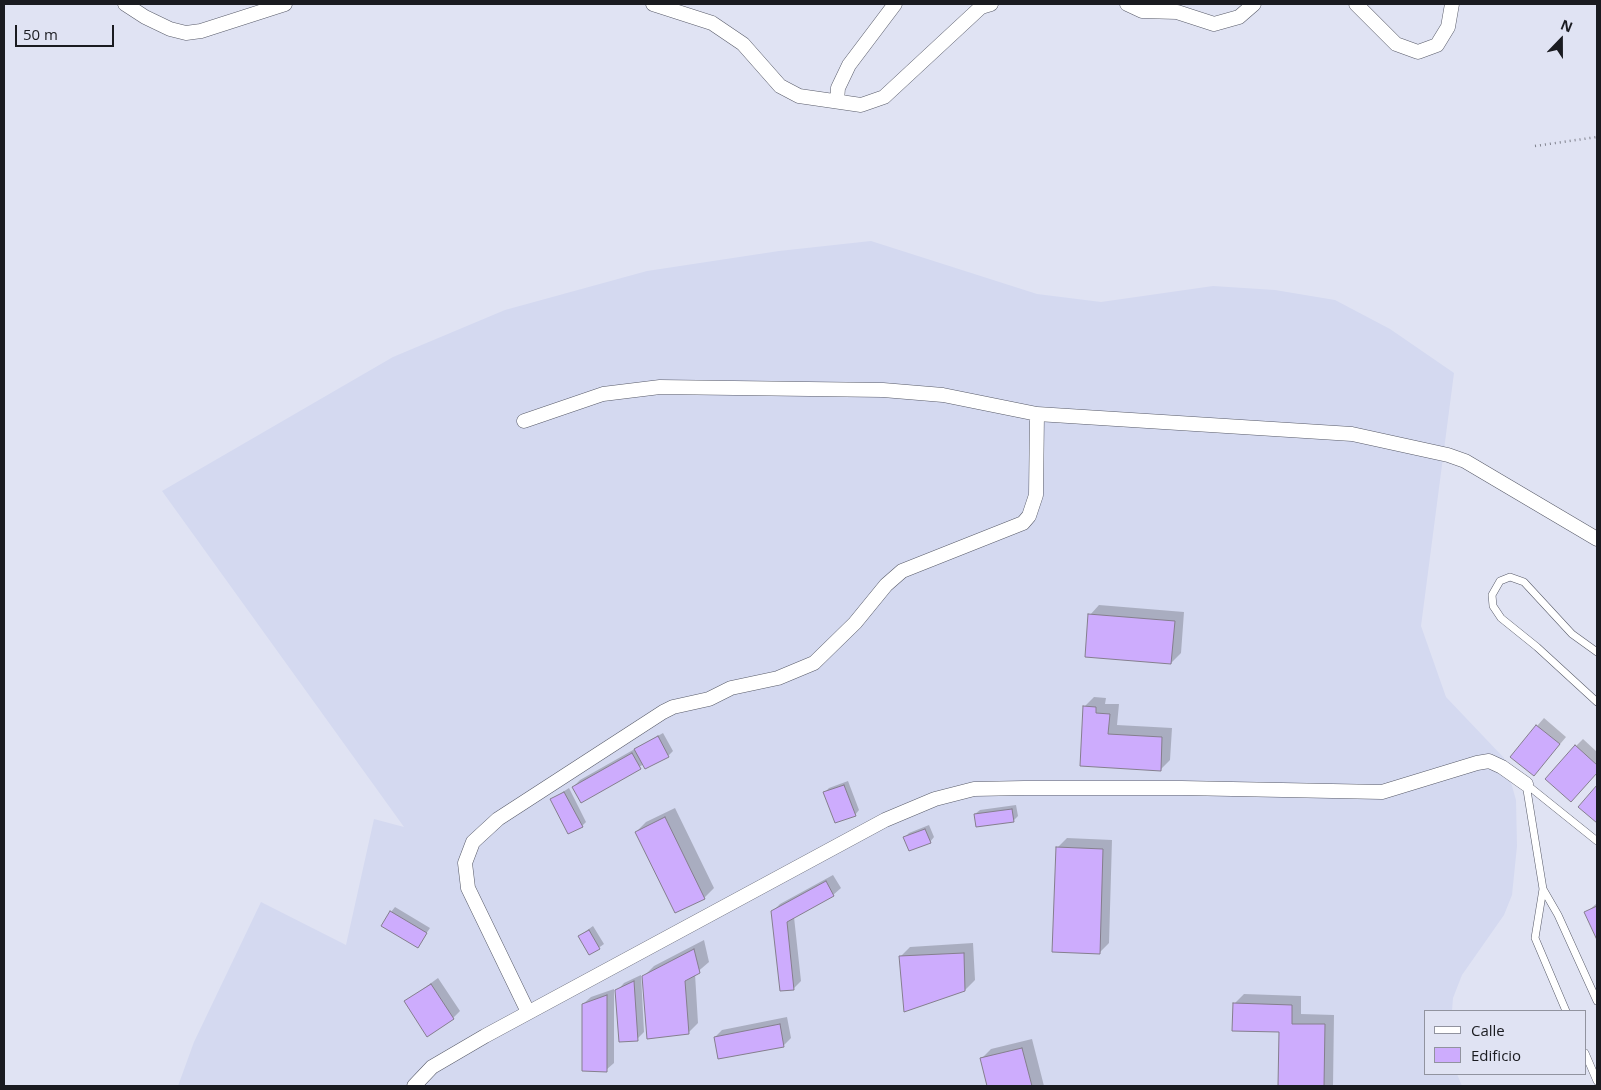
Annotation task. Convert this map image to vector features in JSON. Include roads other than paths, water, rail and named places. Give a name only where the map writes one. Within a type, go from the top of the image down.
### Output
[{"type":"street","points":[[125,4],[170,29],[186,32],[200,31],[285,4]]},
{"type":"street","points":[[653,4],[712,24],[744,44],[780,86],[799,96],[861,105],[884,97],[981,7],[990,4]]},
{"type":"street","points":[[837,101],[838,88],[849,65],[894,4]]},
{"type":"street","points":[[1127,4],[1142,11],[1176,12],[1214,24],[1239,17],[1254,4]]},
{"type":"street","points":[[1356,4],[1396,44],[1418,52],[1437,45],[1448,27],[1452,4]]},
{"type":"street","points":[[524,421],[603,394],[660,387],[884,390],[943,395],[1036,414],[1352,434],[1448,455],[1465,461],[1597,539]]},
{"type":"street","points":[[528,1012],[468,888],[465,864],[473,842],[498,819],[663,712],[673,707],[709,699],[731,688],[778,678],[814,663],[855,622],[886,585],[902,571],[1023,523],[1029,516],[1036,495],[1036,414]]},
{"type":"street","points":[[414,1086],[432,1067],[528,1012],[885,820],[935,799],[974,789],[1182,788],[1382,792],[1477,763],[1489,762],[1502,767],[1526,784]]},
{"type":"lane","points":[[1597,652],[1572,634],[1524,582],[1510,577],[1500,581],[1492,595],[1493,606],[1501,618],[1537,647],[1597,702]]},
{"type":"lane","points":[[1526,784],[1597,841]]},
{"type":"lane","points":[[1526,784],[1543,889],[1535,938],[1566,1010]]},
{"type":"lane","points":[[1543,889],[1558,916],[1597,1001]]},
{"type":"lane","points":[[1586,1055],[1597,1081]]}]
